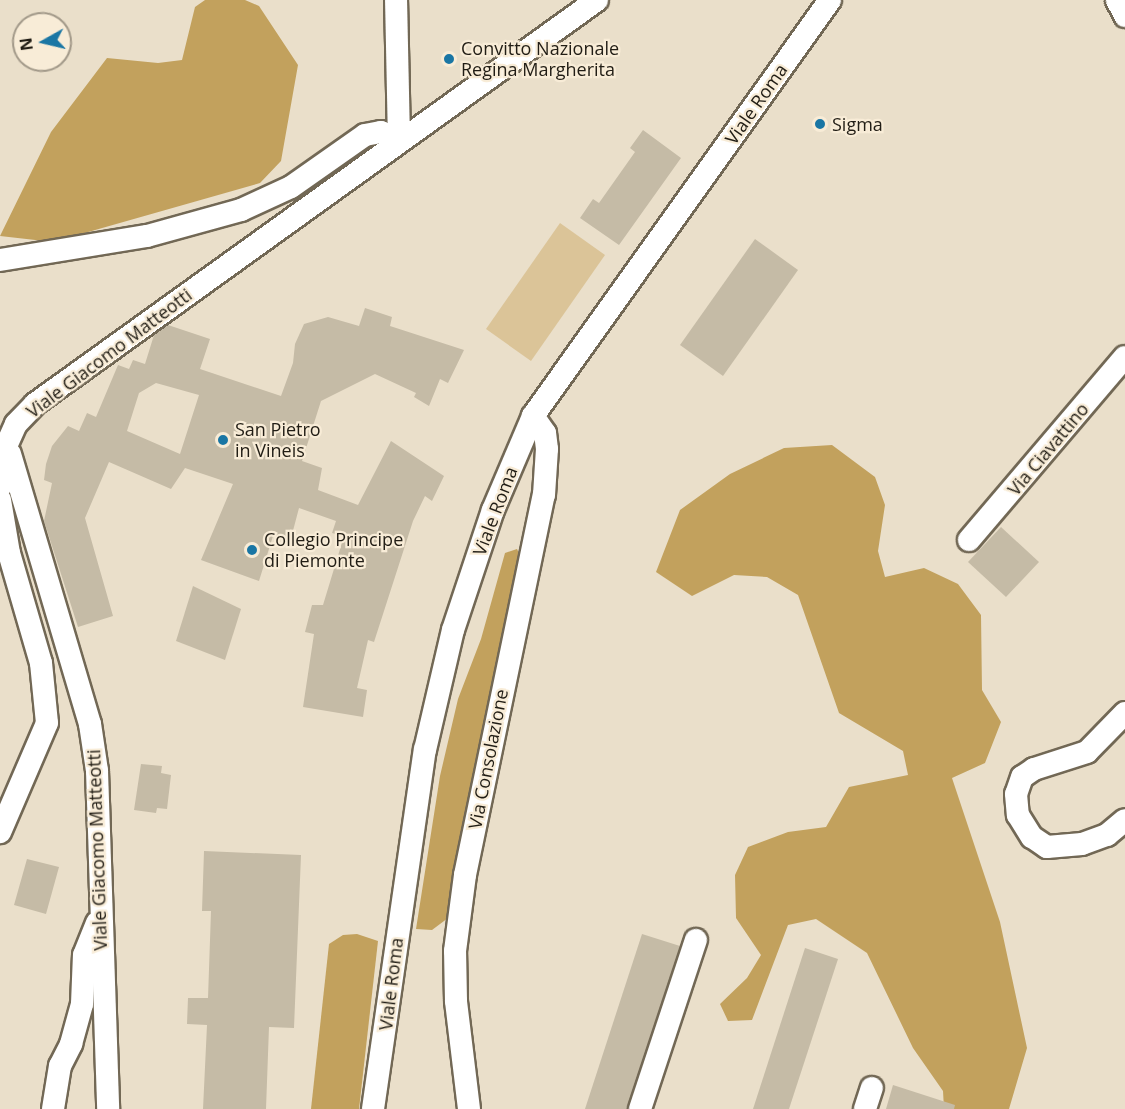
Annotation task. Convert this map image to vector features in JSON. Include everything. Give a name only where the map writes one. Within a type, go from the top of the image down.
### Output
[{"type":"street","points":[[0,260],[147,236],[241,210],[291,187],[365,135],[381,132],[399,141],[396,0]]},
{"type":"street","name":"Viale Giacomo Matteotti","points":[[108,1109],[99,917],[97,771],[90,724],[7,444],[16,424],[35,404],[597,0]]},
{"type":"street","name":"Viale Roma","points":[[373,1109],[424,750],[453,630],[494,510],[533,416],[830,0]]},
{"type":"street","points":[[1117,0],[1125,16]]},
{"type":"street","name":"Via Ciavattino","points":[[969,540],[1125,357]]},
{"type":"street","name":"Via Consolazione","points":[[469,1109],[456,1001],[455,951],[465,875],[544,495],[545,434],[533,416]]},
{"type":"street","points":[[0,487],[7,444]]},
{"type":"street","points":[[0,500],[9,553],[41,663],[47,723],[0,832]]},
{"type":"street","points":[[1125,713],[1087,752],[1034,769],[1022,777],[1016,795],[1018,815],[1032,837],[1047,848],[1091,841],[1107,835],[1125,820]]},
{"type":"street","points":[[53,1109],[60,1065],[71,1044],[82,1004],[84,955],[99,917]]},
{"type":"street","points":[[640,1109],[696,940]]},
{"type":"shaded area","points":[[205,0],[245,0],[259,6],[298,65],[281,161],[260,183],[53,242],[0,236],[51,132],[107,58],[158,63],[182,60],[195,7]]},
{"type":"shaded area","points":[[560,223],[605,255],[531,361],[486,329]]},
{"type":"shaded area","points":[[832,445],[875,477],[885,505],[878,551],[885,577],[924,568],[958,584],[981,615],[982,690],[1001,722],[985,763],[952,778],[1000,922],[1027,1048],[1009,1109],[944,1109],[943,1091],[913,1048],[867,953],[816,919],[788,925],[752,1020],[728,1021],[720,1004],[747,978],[761,955],[736,918],[735,875],[748,847],[788,832],[826,827],[849,787],[908,775],[903,751],[839,713],[798,595],[767,577],[734,575],[692,596],[656,572],[680,510],[730,474],[784,448]]},
{"type":"shaded area","points":[[517,549],[520,555],[448,918],[432,930],[416,929],[440,776],[458,699],[481,639],[505,553]]},
{"type":"shaded area","points":[[357,934],[378,941],[359,1109],[311,1109],[329,944],[343,935]]},
{"type":"building","points":[[643,130],[681,158],[619,245],[580,218],[593,199],[599,203],[635,152],[630,148]]},
{"type":"building","points":[[755,239],[798,270],[723,376],[680,345]]},
{"type":"building","points":[[365,308],[392,317],[390,326],[464,350],[448,383],[440,379],[429,406],[414,397],[416,393],[375,374],[321,401],[302,461],[322,468],[318,490],[358,505],[391,441],[444,476],[432,501],[425,496],[413,521],[374,642],[368,640],[357,688],[367,690],[363,717],[303,707],[314,634],[305,632],[312,605],[323,605],[344,536],[332,533],[336,521],[299,508],[290,542],[273,536],[259,581],[201,560],[233,484],[185,468],[171,489],[109,462],[85,518],[113,616],[78,627],[44,521],[52,483],[44,480],[46,464],[52,446],[68,426],[79,431],[87,413],[96,417],[118,365],[129,369],[133,360],[145,364],[154,335],[168,325],[210,339],[200,369],[281,396],[293,363],[295,344],[304,324],[328,317],[359,326]],"holes":[[[156,383],[199,395],[180,454],[127,431],[139,393]]]},
{"type":"building","points":[[1001,527],[1039,562],[1006,597],[968,562]]},
{"type":"building","points":[[193,586],[241,609],[225,660],[176,641]]},
{"type":"building","points":[[141,764],[162,766],[161,773],[171,775],[167,809],[157,808],[156,813],[134,810]]},
{"type":"building","points":[[204,851],[301,855],[294,1028],[269,1027],[266,1109],[203,1109],[207,1025],[187,1024],[188,998],[208,998],[211,911],[202,911]]},
{"type":"building","points":[[27,859],[59,867],[46,914],[14,905]]},
{"type":"building","points":[[642,934],[680,946],[627,1109],[585,1109]]},
{"type":"building","points":[[805,948],[838,959],[789,1109],[753,1109]]},
{"type":"building","points":[[893,1085],[955,1105],[954,1109],[886,1109]]},
{"type":"place","name":"Convitto Nazionale Regina Margherita","points":[[449,59]]},
{"type":"place","name":"Sigma","points":[[820,124]]},
{"type":"place","name":"San Pietro in Vineis","points":[[223,440]]},
{"type":"place","name":"Collegio Principe di Piemonte","points":[[252,550]]}]
